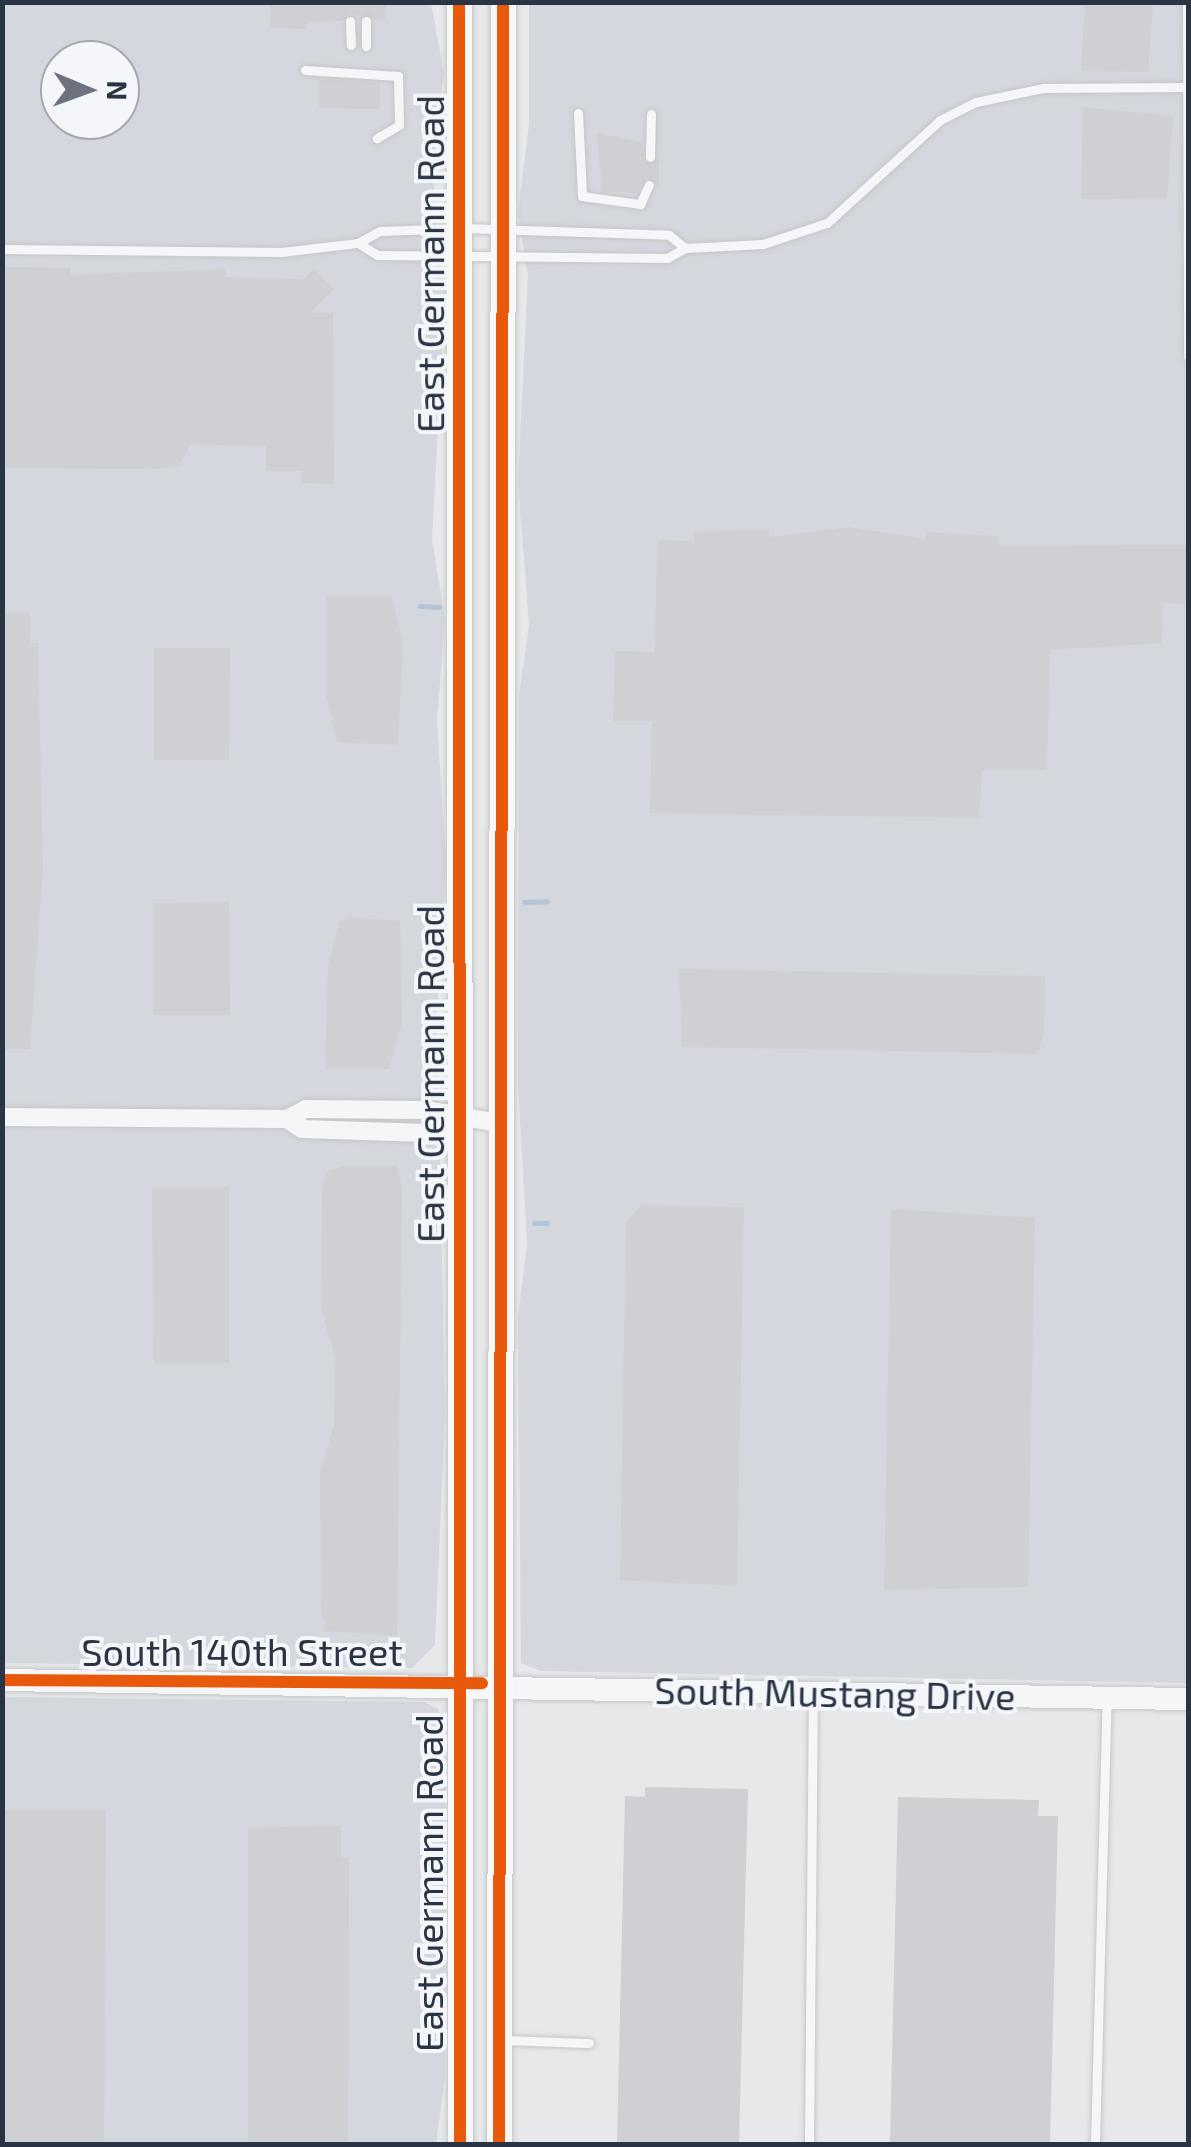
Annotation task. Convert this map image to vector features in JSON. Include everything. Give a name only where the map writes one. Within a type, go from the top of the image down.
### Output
[{"type":"main road","name":"East Germann Road","points":[[459,2],[460,1122],[480,1683],[499,2040],[499,2144]]},
{"type":"main road","name":"East Germann Road","points":[[460,2144],[498,1123],[503,2]]},
{"type":"street","points":[[2,1117],[287,1119],[302,1129],[426,1133],[460,1122],[498,1123]]},
{"type":"street","name":"South 140th Street","points":[[2,1680],[480,1683]]},
{"type":"street","name":"South Mustang Drive","points":[[480,1683],[813,1695],[1188,1700]]},
{"type":"lane","points":[[1188,2],[1188,356]]},
{"type":"lane","points":[[350,21],[351,45]]},
{"type":"lane","points":[[366,21],[366,46]]},
{"type":"lane","points":[[305,70],[398,76],[399,125],[378,138]]},
{"type":"lane","points":[[358,243],[378,255],[667,258],[685,248],[763,244],[826,222],[940,120],[976,102],[1043,88],[1187,88]]},
{"type":"lane","points":[[578,113],[582,196],[640,204],[649,186]]},
{"type":"lane","points":[[650,114],[650,157]]},
{"type":"lane","points":[[2,249],[281,252],[358,243],[380,231],[462,228],[669,236],[685,248]]},
{"type":"lane","points":[[809,2144],[813,1695]]},
{"type":"lane","points":[[1094,2144],[1108,1698]]},
{"type":"lane","points":[[499,2040],[589,2044]]},
{"type":"shaded area","points":[[3,3],[431,3],[444,74],[435,131],[434,210],[446,279],[432,540],[445,618],[437,721],[446,861],[437,1010],[445,1413],[435,1645],[412,1668],[3,1663]]},
{"type":"shaded area","points":[[529,3],[1188,3],[1188,1683],[541,1671],[521,1663],[518,1318],[527,1245],[518,1084],[519,696],[529,624],[518,481],[528,276],[518,213],[529,124]]},
{"type":"shaded area","points":[[3,1697],[424,1702],[438,1709],[445,1726],[445,2076],[436,2144],[3,2144]]},
{"type":"building","points":[[271,2],[385,2],[385,21],[349,13],[342,21],[307,22],[307,29],[270,28]]},
{"type":"building","points":[[1085,2],[1153,2],[1148,72],[1081,71]]},
{"type":"building","points":[[319,79],[380,83],[380,109],[319,108]]},
{"type":"building","points":[[1083,107],[1173,116],[1167,198],[1081,199]]},
{"type":"building","points":[[597,133],[642,142],[645,163],[659,157],[659,186],[647,177],[636,193],[602,191]]},
{"type":"building","points":[[2,267],[71,268],[71,275],[225,269],[225,277],[304,279],[314,269],[334,289],[310,313],[333,313],[334,484],[301,483],[302,471],[266,471],[266,446],[190,445],[179,466],[153,469],[2,468]]},
{"type":"building","points":[[849,527],[926,539],[927,532],[999,536],[999,546],[1188,545],[1188,604],[1163,603],[1162,643],[1050,650],[1047,770],[982,770],[979,818],[650,813],[652,721],[613,721],[615,651],[655,652],[657,540],[694,541],[694,531],[769,530],[769,537]]},
{"type":"building","points":[[327,595],[391,595],[403,644],[398,745],[337,742],[327,698]]},
{"type":"building","points":[[2,613],[31,613],[30,643],[38,643],[43,869],[30,1049],[2,1049]]},
{"type":"building","points":[[154,648],[230,648],[229,760],[154,760]]},
{"type":"building","points":[[229,902],[230,1015],[153,1015],[153,903]]},
{"type":"building","points":[[350,917],[400,921],[402,1022],[389,1069],[325,1069],[328,966],[339,922]]},
{"type":"building","points":[[679,969],[1045,976],[1044,1032],[1038,1054],[682,1047]]},
{"type":"building","points":[[345,1166],[397,1166],[402,1189],[397,1636],[326,1631],[321,1612],[320,1473],[334,1425],[335,1357],[321,1309],[322,1189],[326,1171]]},
{"type":"building","points":[[152,1187],[229,1187],[229,1363],[153,1363]]},
{"type":"building","points":[[641,1205],[744,1207],[737,1586],[620,1580],[626,1222]]},
{"type":"building","points":[[891,1209],[1035,1218],[1028,1587],[884,1590]]},
{"type":"building","points":[[645,1787],[748,1789],[739,2144],[617,2144],[625,1796],[645,1797]]},
{"type":"building","points":[[898,1797],[1039,1800],[1038,1816],[1058,1816],[1050,2144],[890,2144]]},
{"type":"building","points":[[2,1810],[106,1810],[104,2144],[2,2144]]},
{"type":"building","points":[[341,1826],[341,1858],[349,1858],[348,2142],[248,2144],[248,1827]]},
{"type":"waterway","points":[[420,606],[439,607]]},
{"type":"waterway","points":[[524,902],[547,901]]},
{"type":"waterway","points":[[534,1223],[547,1223]]},
{"type":"cycle path","points":[[459,2],[460,2144]]},
{"type":"cycle path","points":[[499,2144],[503,2]]},
{"type":"cycle path","points":[[2,1680],[482,1683]]}]
